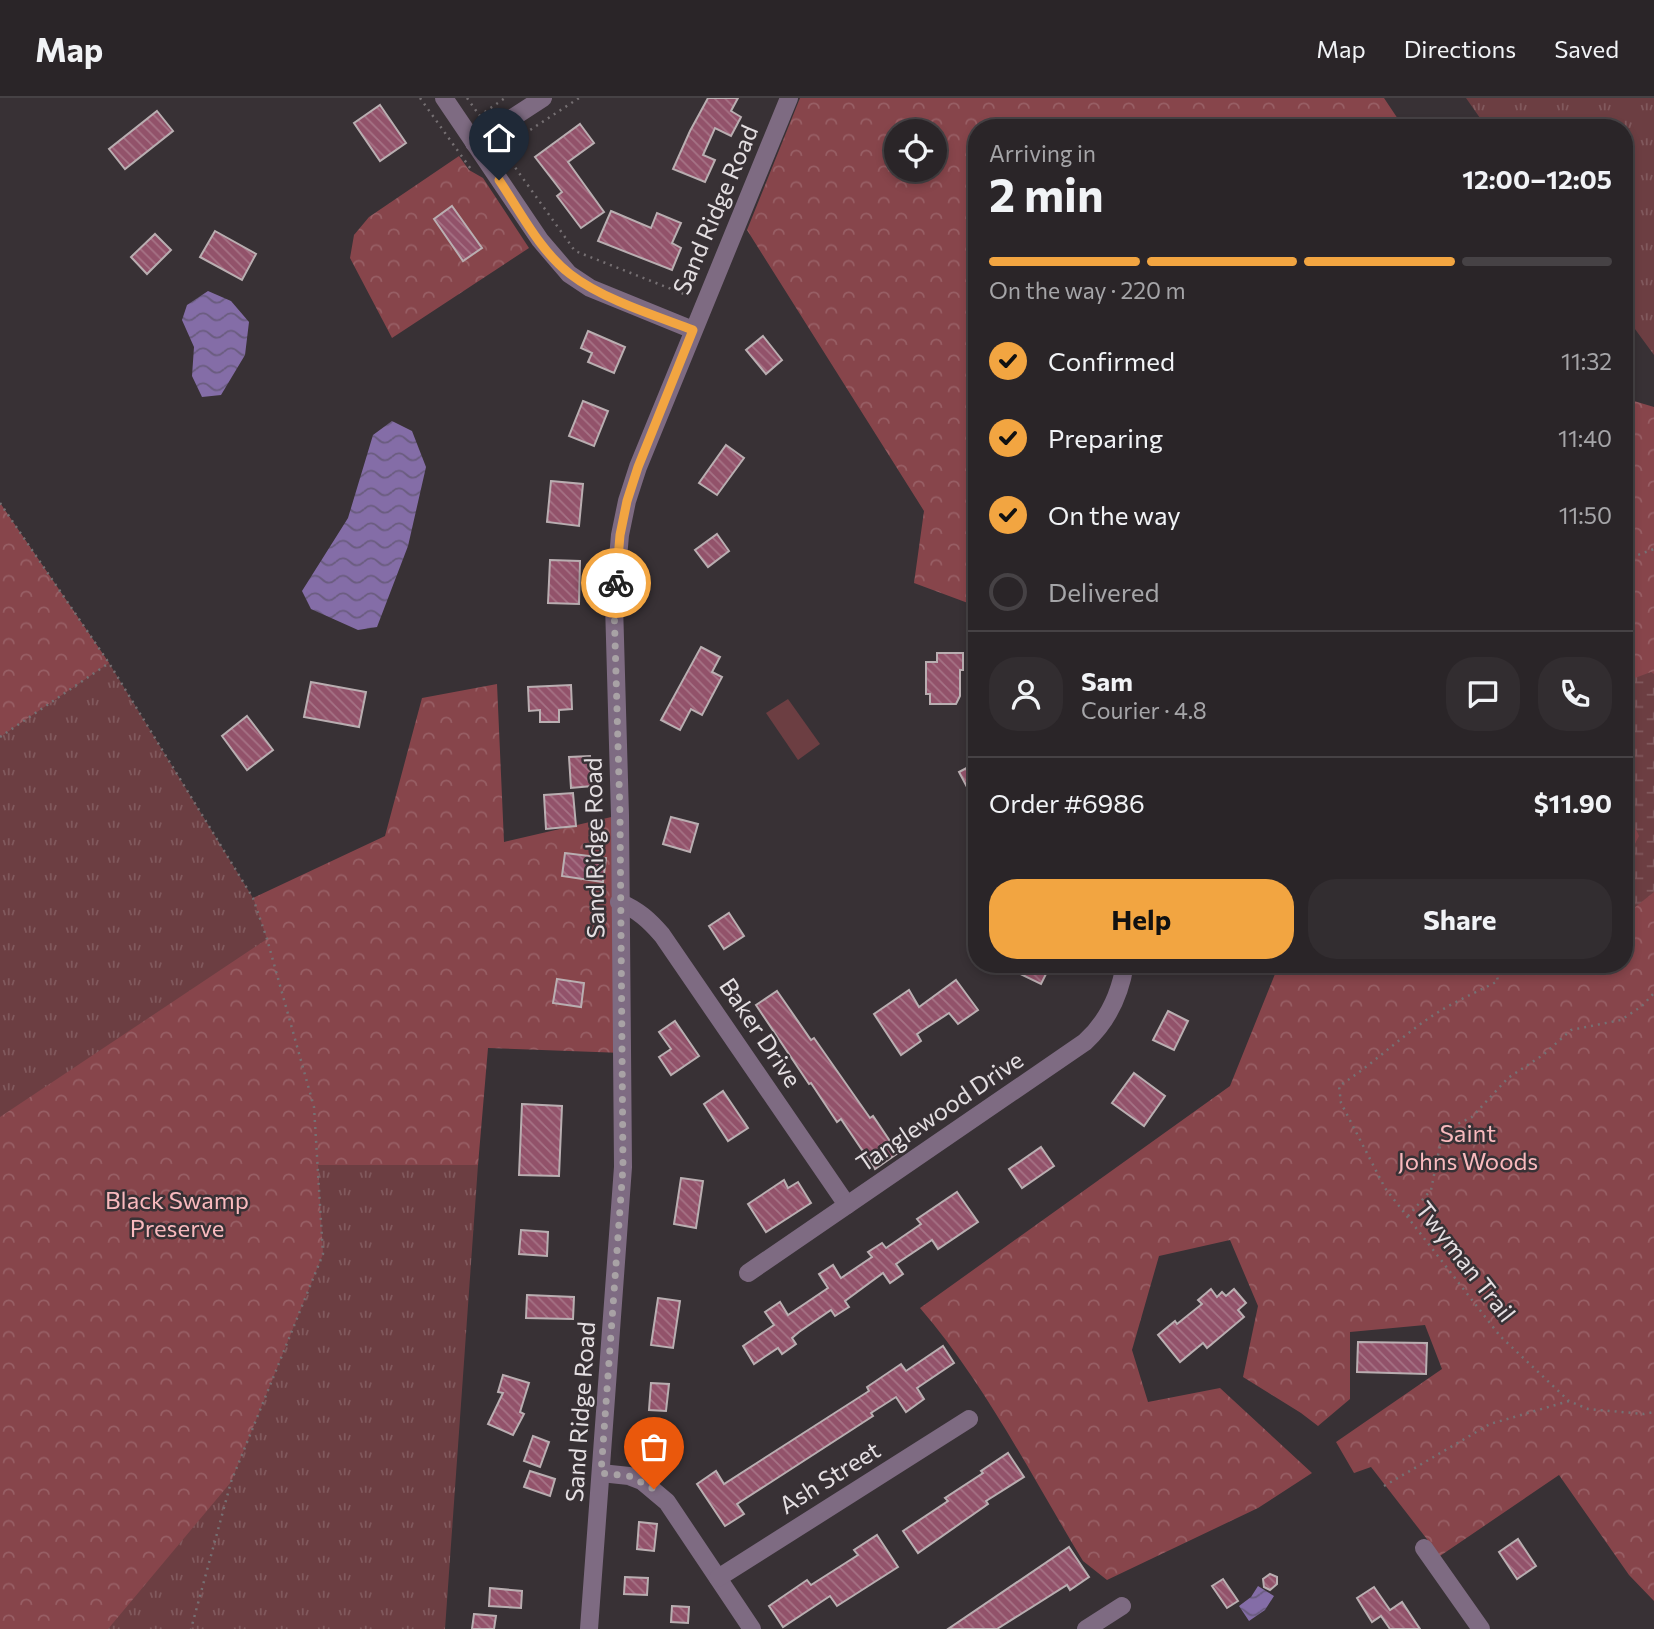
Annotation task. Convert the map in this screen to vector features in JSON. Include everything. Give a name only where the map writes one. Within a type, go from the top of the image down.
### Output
[{"type":"street","points":[[444,98],[540,240],[569,274],[590,288],[693,330]]},
{"type":"street","points":[[474,143],[543,98]]},
{"type":"street","name":"Sand Ridge Road","points":[[589,1629],[623,1167],[620,815],[614,604],[620,535],[638,467],[789,98]]},
{"type":"street","name":"Baker Drive","points":[[619,902],[636,909],[662,935],[847,1205]]},
{"type":"street","name":"Tanglewood Drive","points":[[748,1273],[1085,1041],[1103,1023],[1110,1011],[1123,973]]},
{"type":"street","name":"Ash Street","points":[[718,1578],[969,1419]]},
{"type":"street","points":[[601,1473],[629,1476],[654,1489],[667,1502],[752,1629]]},
{"type":"street","points":[[1424,1548],[1481,1629]]},
{"type":"street","points":[[1086,1629],[1122,1606]]},
{"type":"path","points":[[467,98],[576,251],[705,303]]},
{"type":"path","points":[[469,170],[579,98]]},
{"type":"path","points":[[0,503],[108,663],[253,898],[314,1107],[323,1254],[231,1482],[191,1629]]},
{"type":"path","points":[[1633,560],[1635,556],[1654,549]]},
{"type":"path","points":[[0,737],[108,663]]},
{"type":"path","name":"Twyman Trail","points":[[1496,973],[1498,981],[1440,1011],[1339,1086],[1341,1103],[1385,1188],[1500,1336],[1569,1401],[1588,1409],[1644,1414],[1654,1412]]},
{"type":"path","points":[[1407,1217],[1432,1190],[1443,1131],[1472,1118],[1508,1078],[1543,1055],[1571,1030],[1621,1020],[1642,1006],[1654,993]]},
{"type":"path","points":[[1384,1486],[1490,1424],[1569,1401]]},
{"type":"green space","points":[[800,98],[1384,98],[1398,119],[968,119],[968,603],[914,583],[924,511],[747,230]]},
{"type":"green space","points":[[1466,98],[1654,98],[1654,355],[1633,326],[1633,119],[1481,119]]},
{"type":"green space","points":[[459,156],[469,170],[483,178],[529,248],[392,338],[350,258],[354,235],[369,217]]},
{"type":"green space","name":"Saint Johns Woods","points":[[1633,401],[1654,407],[1654,1601],[1629,1575],[1559,1475],[1440,1556],[1371,1467],[1354,1473],[1336,1442],[1442,1369],[1425,1325],[1350,1332],[1350,1399],[1318,1426],[1243,1377],[1258,1306],[1230,1240],[1159,1256],[1132,1350],[1148,1402],[1220,1388],[1312,1473],[1258,1508],[1107,1580],[1083,1561],[986,1398],[920,1308],[1230,1086],[1275,973],[1633,973]]},
{"type":"green space","name":"Black Swamp Preserve","points":[[0,503],[109,663],[253,898],[348,1164],[478,1165],[445,1629],[0,1629]]},
{"type":"green space","points":[[0,503],[109,663],[0,737]]},
{"type":"green space","points":[[1651,672],[1654,674],[1654,892],[1633,909],[1633,847],[1639,836],[1633,823],[1633,679]]},
{"type":"green space","name":"Black Swamp Preserve","points":[[497,684],[504,842],[620,815],[623,1053],[488,1048],[478,1165],[318,1165],[323,1254],[231,1482],[108,1629],[0,1629],[0,1117],[267,939],[253,898],[385,836],[422,698]]},
{"type":"green space","points":[[788,699],[820,744],[798,760],[766,713]]},
{"type":"water","points":[[208,291],[231,301],[249,322],[245,355],[221,395],[202,397],[192,376],[194,347],[182,320],[187,305]]},
{"type":"water","points":[[392,421],[412,431],[426,467],[408,546],[377,627],[358,630],[311,609],[302,591],[348,518],[373,435]]},
{"type":"water","points":[[1258,1586],[1274,1596],[1265,1610],[1249,1621],[1239,1606],[1251,1597]]},
{"type":"building","points":[[708,98],[738,98],[731,111],[741,117],[731,136],[715,128],[703,155],[715,160],[705,182],[673,169]]},
{"type":"building","points":[[380,105],[406,143],[380,161],[354,123]]},
{"type":"building","points":[[157,111],[173,131],[125,169],[109,149]]},
{"type":"building","points":[[580,124],[594,143],[568,162],[604,212],[581,228],[557,196],[562,192],[535,157]]},
{"type":"building","points":[[452,206],[482,248],[463,261],[434,219]]},
{"type":"building","points":[[611,211],[651,228],[657,213],[681,223],[672,243],[681,248],[672,270],[598,241]]},
{"type":"building","points":[[215,231],[256,254],[242,280],[200,257]]},
{"type":"building","points":[[155,234],[171,250],[147,274],[131,257]]},
{"type":"building","points":[[588,331],[625,347],[614,373],[588,362],[592,353],[581,348]]},
{"type":"building","points":[[763,336],[782,360],[766,374],[746,350]]},
{"type":"building","points":[[583,401],[608,411],[594,446],[569,436]]},
{"type":"building","points":[[726,445],[744,458],[717,495],[699,483]]},
{"type":"building","points":[[551,481],[583,484],[579,526],[547,522]]},
{"type":"building","points":[[717,534],[729,551],[708,567],[695,550]]},
{"type":"building","points":[[550,560],[580,561],[579,604],[548,603]]},
{"type":"building","points":[[701,647],[720,657],[712,672],[722,677],[702,715],[691,709],[680,730],[661,720]]},
{"type":"building","points":[[937,653],[963,653],[960,696],[956,704],[930,704],[930,694],[926,694],[926,662],[937,662]]},
{"type":"building","points":[[311,682],[366,692],[359,727],[304,717]]},
{"type":"building","points":[[571,685],[572,709],[559,710],[559,722],[540,722],[540,710],[529,711],[528,687]]},
{"type":"building","points":[[247,716],[273,750],[247,770],[222,736]]},
{"type":"building","points":[[590,756],[592,786],[571,788],[569,757]]},
{"type":"building","points":[[968,767],[968,789],[959,772]]},
{"type":"building","points":[[573,793],[576,826],[546,829],[544,795]]},
{"type":"building","points":[[671,817],[698,824],[690,852],[663,844]]},
{"type":"building","points":[[565,853],[606,858],[603,882],[562,876]]},
{"type":"building","points":[[729,913],[744,936],[724,949],[709,926]]},
{"type":"building","points":[[1018,973],[1046,973],[1041,984]]},
{"type":"building","points":[[557,979],[584,983],[581,1007],[553,1003]]},
{"type":"building","points":[[956,980],[978,1010],[958,1024],[949,1013],[917,1034],[921,1041],[901,1055],[874,1014],[909,990],[919,1007]]},
{"type":"building","points":[[777,991],[870,1118],[873,1116],[898,1153],[875,1169],[841,1119],[837,1122],[811,1083],[809,1084],[756,1005]]},
{"type":"building","points":[[1168,1011],[1188,1021],[1174,1050],[1153,1040]]},
{"type":"building","points":[[675,1021],[699,1056],[671,1075],[659,1057],[671,1049],[659,1032]]},
{"type":"building","points":[[1134,1073],[1165,1096],[1144,1126],[1112,1103]]},
{"type":"building","points":[[723,1091],[748,1128],[728,1141],[704,1104]]},
{"type":"building","points":[[522,1104],[562,1106],[559,1176],[519,1175]]},
{"type":"building","points":[[1041,1147],[1054,1166],[1022,1188],[1009,1169]]},
{"type":"building","points":[[681,1178],[703,1181],[696,1228],[674,1224]]},
{"type":"building","points":[[784,1180],[788,1188],[798,1182],[811,1203],[766,1232],[748,1204]]},
{"type":"building","points":[[957,1192],[978,1222],[938,1249],[932,1240],[896,1264],[903,1274],[890,1283],[883,1273],[845,1301],[849,1307],[835,1316],[831,1310],[792,1338],[796,1344],[782,1354],[778,1348],[754,1364],[743,1346],[774,1325],[765,1312],[780,1302],[788,1315],[828,1288],[819,1274],[833,1265],[841,1278],[872,1257],[868,1252],[882,1243],[886,1248],[921,1224],[917,1219]]},
{"type":"building","points":[[521,1230],[548,1232],[547,1256],[519,1254]]},
{"type":"building","points":[[1211,1289],[1217,1297],[1222,1292],[1226,1296],[1234,1289],[1246,1303],[1238,1310],[1244,1317],[1207,1348],[1203,1343],[1180,1362],[1158,1335],[1202,1304],[1198,1300]]},
{"type":"building","points":[[527,1295],[574,1297],[573,1319],[526,1318]]},
{"type":"building","points":[[658,1298],[680,1301],[673,1348],[651,1345]]},
{"type":"building","points":[[1358,1342],[1427,1343],[1426,1374],[1357,1372]]},
{"type":"building","points":[[943,1346],[954,1363],[917,1388],[924,1399],[906,1412],[896,1397],[871,1413],[873,1416],[737,1504],[744,1514],[725,1526],[697,1484],[716,1471],[724,1484],[869,1391],[867,1387],[901,1364],[906,1371]]},
{"type":"building","points":[[503,1375],[529,1383],[520,1412],[524,1414],[513,1435],[488,1424],[503,1393],[498,1392]]},
{"type":"building","points":[[651,1383],[669,1384],[666,1411],[649,1410]]},
{"type":"building","points":[[533,1436],[549,1442],[540,1467],[524,1461]]},
{"type":"building","points":[[1008,1453],[1024,1477],[986,1501],[988,1504],[918,1553],[903,1531],[948,1501],[945,1498]]},
{"type":"building","points":[[530,1471],[555,1479],[550,1496],[524,1487]]},
{"type":"building","points":[[639,1522],[657,1524],[654,1551],[637,1549]]},
{"type":"building","points":[[877,1535],[898,1567],[837,1606],[830,1596],[783,1627],[769,1606],[807,1580],[811,1585],[858,1555],[854,1550]]},
{"type":"building","points":[[1518,1539],[1536,1566],[1517,1579],[1499,1552]]},
{"type":"building","points":[[1069,1547],[1089,1577],[1070,1590],[1067,1585],[997,1629],[948,1629]]},
{"type":"building","points":[[1270,1574],[1277,1577],[1277,1584],[1270,1590],[1264,1587],[1263,1579]]},
{"type":"building","points":[[625,1577],[648,1578],[647,1595],[624,1594]]},
{"type":"building","points":[[1223,1579],[1238,1601],[1227,1608],[1212,1586]]},
{"type":"building","points":[[1374,1587],[1390,1610],[1402,1602],[1420,1629],[1390,1629],[1381,1616],[1372,1622],[1357,1598]]},
{"type":"building","points":[[490,1588],[522,1591],[521,1608],[489,1606]]},
{"type":"building","points":[[672,1606],[689,1607],[688,1623],[671,1622]]},
{"type":"building","points":[[474,1614],[496,1616],[494,1629],[472,1629]]},
{"type":"way so far","points":[[616,583],[614,604],[620,815],[623,1167],[601,1473],[629,1476],[654,1489]]},
{"type":"route","points":[[499,180],[551,255],[569,274],[590,288],[693,330],[627,501],[620,535],[616,583]]}]
